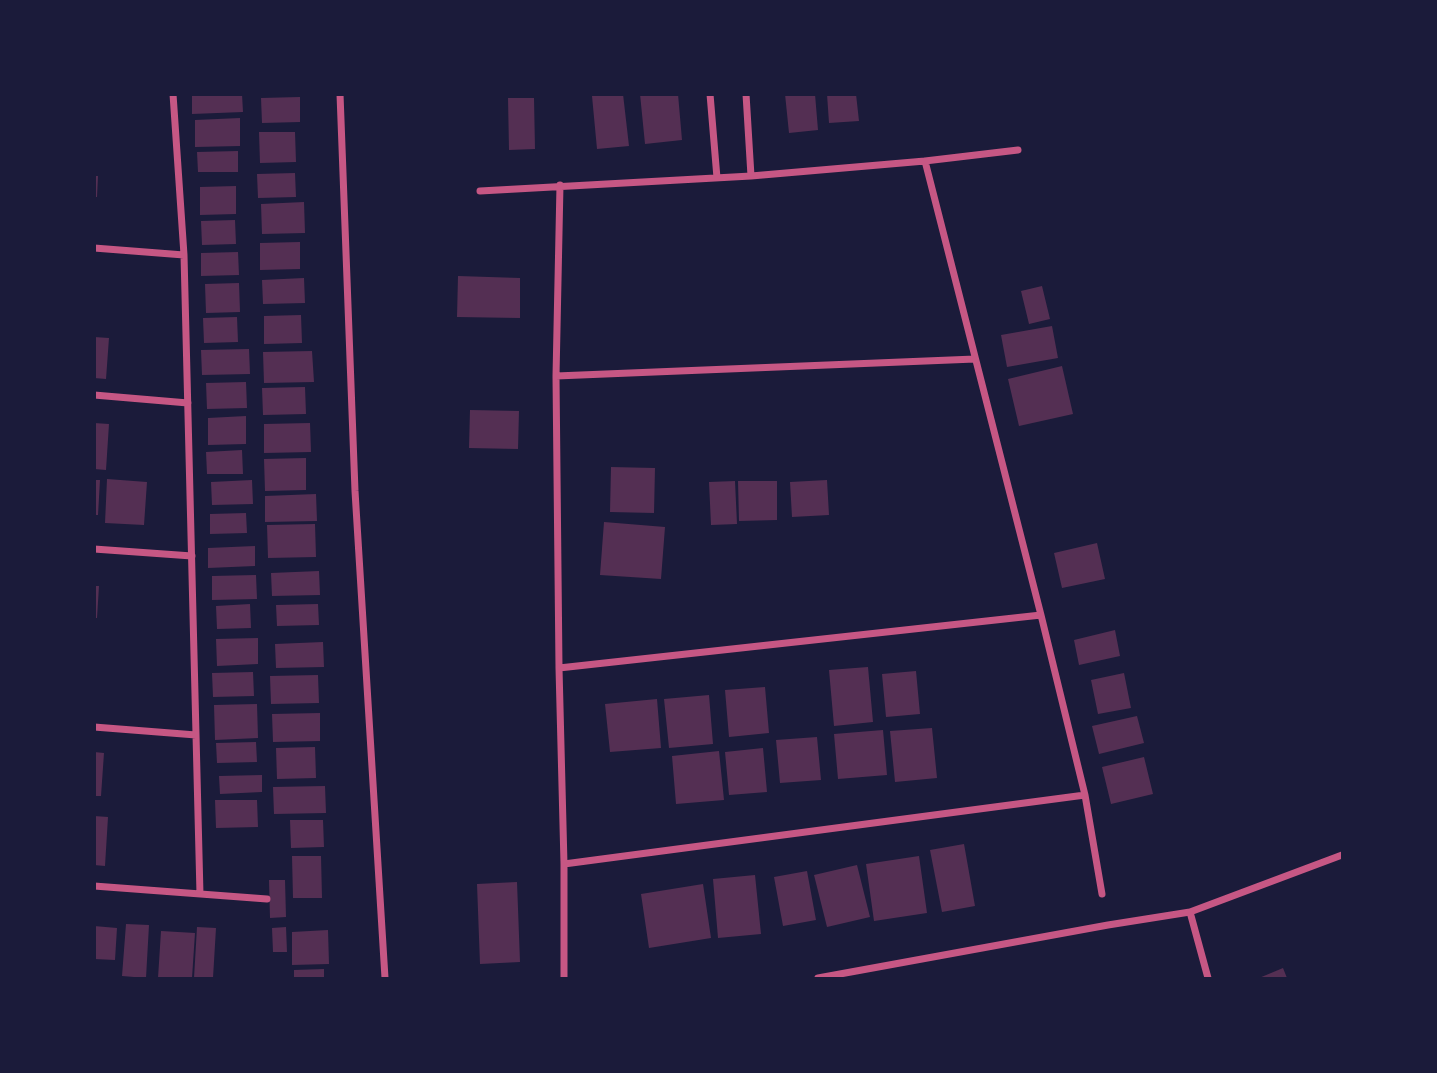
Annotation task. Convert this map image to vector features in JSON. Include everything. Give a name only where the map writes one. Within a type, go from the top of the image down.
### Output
[{"type":"street","points":[[173,94],[184,255],[200,894]]},
{"type":"street","points":[[340,94],[355,491],[385,978]]},
{"type":"street","points":[[710,94],[717,178]]},
{"type":"street","points":[[746,94],[751,176]]},
{"type":"street","points":[[480,191],[751,176],[1018,150]]},
{"type":"street","points":[[925,161],[1085,795],[1102,894]]},
{"type":"street","points":[[560,185],[556,376],[559,668],[565,864],[564,978]]},
{"type":"street","points":[[94,248],[184,255]]},
{"type":"street","points":[[556,376],[975,359]]},
{"type":"street","points":[[94,395],[188,403]]},
{"type":"street","points":[[94,550],[192,556]]},
{"type":"street","points":[[559,668],[1041,615]]},
{"type":"street","points":[[94,727],[196,735]]},
{"type":"street","points":[[565,864],[1085,795]]},
{"type":"street","points":[[818,978],[1190,912],[1342,855]]},
{"type":"street","points":[[94,886],[267,899]]},
{"type":"street","points":[[1190,912],[1208,978]]},
{"type":"building","points":[[192,94],[242,94],[243,112],[192,114]]},
{"type":"building","points":[[623,94],[629,146],[597,149],[592,96]]},
{"type":"building","points":[[640,94],[678,94],[682,140],[645,144]]},
{"type":"building","points":[[785,94],[815,94],[818,130],[789,133]]},
{"type":"building","points":[[827,94],[856,94],[859,121],[829,123]]},
{"type":"building","points":[[300,97],[300,122],[262,123],[261,98]]},
{"type":"building","points":[[508,98],[534,98],[535,149],[509,150]]},
{"type":"building","points":[[240,118],[240,146],[195,147],[195,120]]},
{"type":"building","points":[[259,132],[295,132],[296,162],[260,163]]},
{"type":"building","points":[[238,151],[238,172],[198,172],[197,152]]},
{"type":"building","points":[[295,173],[296,197],[258,198],[257,174]]},
{"type":"building","points":[[94,176],[98,176],[97,197],[94,197]]},
{"type":"building","points":[[236,186],[236,214],[200,215],[200,187]]},
{"type":"building","points":[[304,202],[305,233],[262,234],[261,204]]},
{"type":"building","points":[[235,220],[236,244],[202,245],[201,221]]},
{"type":"building","points":[[300,242],[300,269],[260,270],[260,243]]},
{"type":"building","points":[[238,252],[239,275],[201,276],[201,253]]},
{"type":"building","points":[[458,276],[520,278],[520,318],[457,317]]},
{"type":"building","points":[[304,278],[305,303],[263,304],[262,280]]},
{"type":"building","points":[[239,283],[240,312],[206,313],[205,284]]},
{"type":"building","points":[[1042,286],[1050,319],[1029,324],[1021,291]]},
{"type":"building","points":[[301,315],[302,343],[264,344],[264,316]]},
{"type":"building","points":[[237,317],[238,342],[204,343],[203,318]]},
{"type":"building","points":[[1052,326],[1058,358],[1007,367],[1001,335]]},
{"type":"building","points":[[94,337],[109,338],[106,379],[94,378]]},
{"type":"building","points":[[249,349],[250,374],[202,375],[201,350]]},
{"type":"building","points":[[312,351],[314,382],[264,383],[263,352]]},
{"type":"building","points":[[1062,366],[1073,414],[1019,426],[1008,379]]},
{"type":"building","points":[[246,382],[247,408],[207,409],[206,383]]},
{"type":"building","points":[[305,387],[306,414],[263,415],[262,388]]},
{"type":"building","points":[[470,410],[519,411],[518,449],[469,448]]},
{"type":"building","points":[[246,416],[246,444],[208,445],[208,418]]},
{"type":"building","points":[[94,423],[109,424],[106,470],[94,469]]},
{"type":"building","points":[[310,423],[311,452],[264,453],[264,424]]},
{"type":"building","points":[[242,450],[243,474],[207,474],[206,452]]},
{"type":"building","points":[[306,458],[306,490],[265,491],[264,459]]},
{"type":"building","points":[[611,467],[655,468],[654,513],[610,512]]},
{"type":"building","points":[[107,479],[147,482],[144,525],[105,523]]},
{"type":"building","points":[[94,480],[100,480],[98,515],[94,515]]},
{"type":"building","points":[[252,480],[253,504],[212,505],[211,482]]},
{"type":"building","points":[[827,480],[829,515],[792,517],[790,482]]},
{"type":"building","points":[[735,481],[737,524],[711,525],[709,482]]},
{"type":"building","points":[[738,481],[777,481],[777,520],[739,521]]},
{"type":"building","points":[[316,494],[317,521],[265,522],[265,496]]},
{"type":"building","points":[[246,513],[247,533],[210,534],[210,514]]},
{"type":"building","points":[[604,522],[665,527],[661,579],[600,575]]},
{"type":"building","points":[[315,524],[316,557],[268,558],[267,525]]},
{"type":"building","points":[[1097,543],[1105,579],[1062,588],[1054,553]]},
{"type":"building","points":[[255,546],[255,566],[208,568],[208,548]]},
{"type":"building","points":[[319,571],[320,595],[272,596],[271,573]]},
{"type":"building","points":[[256,575],[257,599],[212,600],[212,576]]},
{"type":"building","points":[[94,586],[99,586],[97,618],[94,618]]},
{"type":"building","points":[[250,604],[251,628],[217,629],[216,606]]},
{"type":"building","points":[[318,604],[319,625],[277,626],[276,605]]},
{"type":"building","points":[[1115,630],[1120,656],[1079,665],[1074,640]]},
{"type":"building","points":[[258,638],[258,664],[217,666],[216,639]]},
{"type":"building","points":[[323,642],[324,667],[276,668],[275,644]]},
{"type":"building","points":[[868,667],[873,722],[834,726],[829,670]]},
{"type":"building","points":[[916,671],[920,714],[886,717],[882,674]]},
{"type":"building","points":[[253,672],[254,696],[213,697],[212,673]]},
{"type":"building","points":[[1124,673],[1131,708],[1098,714],[1091,680]]},
{"type":"building","points":[[318,675],[319,703],[271,704],[270,676]]},
{"type":"building","points":[[765,687],[769,733],[729,737],[725,690]]},
{"type":"building","points":[[709,695],[713,744],[669,748],[664,699]]},
{"type":"building","points":[[657,699],[661,748],[610,752],[605,704]]},
{"type":"building","points":[[257,704],[258,738],[215,740],[214,705]]},
{"type":"building","points":[[320,713],[320,741],[273,742],[272,714]]},
{"type":"building","points":[[1137,716],[1144,743],[1099,754],[1092,726]]},
{"type":"building","points":[[932,728],[937,778],[895,782],[890,731]]},
{"type":"building","points":[[883,730],[887,775],[838,779],[834,734]]},
{"type":"building","points":[[817,737],[821,780],[780,783],[776,740]]},
{"type":"building","points":[[256,742],[257,762],[217,763],[216,743]]},
{"type":"building","points":[[315,747],[316,778],[277,779],[276,748]]},
{"type":"building","points":[[763,748],[767,792],[729,795],[725,752]]},
{"type":"building","points":[[719,751],[724,800],[676,804],[672,756]]},
{"type":"building","points":[[94,752],[104,753],[101,796],[94,796]]},
{"type":"building","points":[[1144,757],[1153,794],[1111,804],[1102,767]]},
{"type":"building","points":[[262,775],[262,792],[220,794],[219,776]]},
{"type":"building","points":[[325,786],[326,813],[274,814],[273,787]]},
{"type":"building","points":[[215,800],[257,800],[258,827],[216,828]]},
{"type":"building","points":[[94,816],[108,817],[105,866],[94,865]]},
{"type":"building","points":[[290,820],[323,820],[324,847],[291,848]]},
{"type":"building","points":[[964,844],[975,906],[942,912],[930,850]]},
{"type":"building","points":[[292,856],[321,856],[322,898],[293,898]]},
{"type":"building","points":[[919,856],[927,913],[874,921],[866,864]]},
{"type":"building","points":[[857,865],[870,917],[827,927],[814,875]]},
{"type":"building","points":[[807,871],[816,920],[783,926],[774,877]]},
{"type":"building","points":[[755,875],[761,934],[718,938],[713,879]]},
{"type":"building","points":[[269,880],[285,880],[286,917],[270,918]]},
{"type":"building","points":[[517,882],[520,962],[480,964],[477,884]]},
{"type":"building","points":[[703,884],[711,938],[649,948],[641,894]]},
{"type":"building","points":[[126,924],[149,925],[146,978],[122,976]]},
{"type":"building","points":[[94,926],[117,928],[115,960],[94,959]]},
{"type":"building","points":[[197,927],[216,928],[213,978],[194,978]]},
{"type":"building","points":[[286,927],[287,952],[273,952],[272,928]]},
{"type":"building","points":[[328,930],[329,964],[292,965],[292,932]]},
{"type":"building","points":[[161,931],[195,933],[192,978],[158,978]]},
{"type":"building","points":[[1283,968],[1287,978],[1259,978]]},
{"type":"building","points":[[324,969],[324,978],[294,978],[294,970]]}]
